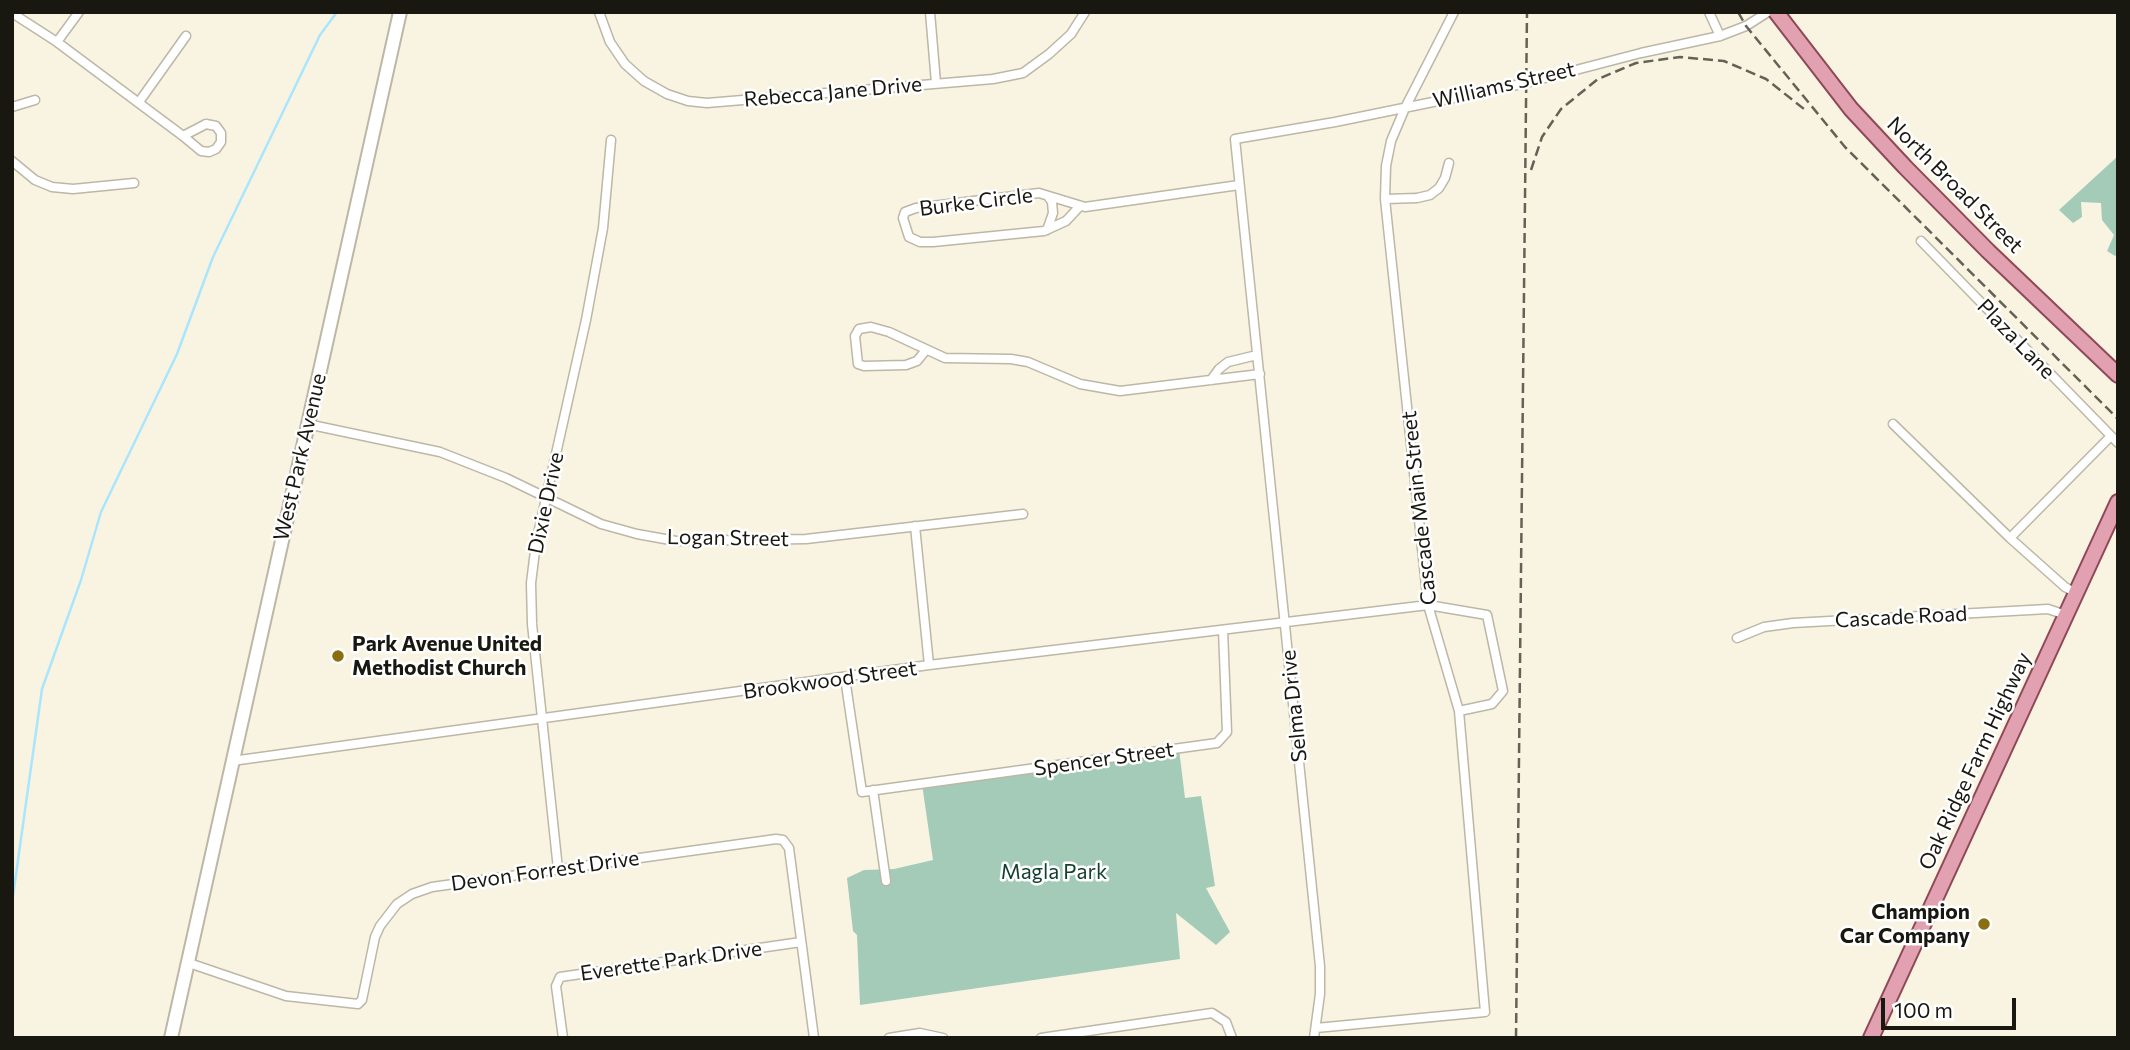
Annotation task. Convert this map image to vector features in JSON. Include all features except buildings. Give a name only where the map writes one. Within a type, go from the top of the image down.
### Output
[{"type":"main road","name":"West Park Avenue","points":[[171,1038],[400,12]]},
{"type":"main road","name":"North Broad Street","points":[[1776,12],[1851,109],[1921,184],[2118,375]]},
{"type":"main road","name":"Oak Ridge Farm Highway","points":[[1871,1038],[2118,502]]},
{"type":"street","points":[[57,42],[79,12]]},
{"type":"street","name":"Rebecca Jane Drive","points":[[600,12],[610,42],[625,64],[644,81],[667,94],[706,103],[993,79],[1023,72],[1071,34],[1085,12]]},
{"type":"street","points":[[930,12],[936,83]]},
{"type":"street","name":"Cascade Main Street","points":[[1315,1033],[1485,1012],[1459,710],[1428,605],[1385,198],[1386,166],[1391,141],[1454,12]]},
{"type":"street","points":[[1709,12],[1720,36]]},
{"type":"street","name":"Williams Street","points":[[1235,139],[1526,83],[1720,36],[1746,26],[1768,12]]},
{"type":"street","points":[[12,13],[57,42],[201,151],[216,149],[221,142],[221,133],[216,126],[206,124],[183,136]]},
{"type":"street","points":[[139,102],[186,36]]},
{"type":"street","points":[[12,107],[35,100]]},
{"type":"street","name":"Selma Drive","points":[[1235,139],[1320,966],[1315,1033]]},
{"type":"street","name":"Dixie Drive","points":[[558,869],[532,624],[531,583],[536,543],[601,239],[611,140]]},
{"type":"street","points":[[1385,198],[1417,198],[1430,195],[1439,188],[1445,178],[1449,163]]},
{"type":"street","points":[[13,164],[35,180],[52,187],[73,189],[134,183]]},
{"type":"street","name":"Burke Circle","points":[[1080,206],[1066,221],[1047,230],[920,242],[906,234],[903,218],[905,212],[916,208],[1040,193],[1080,206],[1239,185]]},
{"type":"street","name":"Burke Circle","points":[[1047,230],[1053,213],[1052,202],[1048,196]]},
{"type":"street","name":"Plaza Lane","points":[[1921,241],[2114,440],[2010,538]]},
{"type":"street","points":[[926,350],[917,360],[906,365],[864,366],[858,364],[855,336],[859,329],[872,327],[945,358],[1011,359],[1028,362],[1080,384],[1111,390],[1138,390],[1259,374]]},
{"type":"street","points":[[1211,380],[1228,362],[1257,355]]},
{"type":"street","name":"Logan Street","points":[[307,424],[440,452],[469,462],[601,524],[676,541],[806,539],[1023,514]]},
{"type":"street","points":[[1893,424],[2010,538],[2065,587],[2076,593]]},
{"type":"street","points":[[915,526],[929,666]]},
{"type":"street","name":"Brookwood Street","points":[[232,761],[929,666],[1428,605],[1486,615],[1503,691],[1492,704],[1459,710]]},
{"type":"street","name":"Cascade Road","points":[[1737,638],[1764,627],[1793,623],[2048,609],[2066,615]]},
{"type":"street","name":"Spencer Street","points":[[873,790],[1217,743],[1227,732],[1223,630]]},
{"type":"street","points":[[845,678],[862,792],[873,790],[886,881]]},
{"type":"street","name":"Devon Forrest Drive","points":[[187,962],[286,996],[358,1004],[362,1000],[375,937],[386,915],[412,894],[432,887],[776,839],[783,840],[789,848],[814,1038]]},
{"type":"street","name":"Everette Park Drive","points":[[563,1038],[556,986],[560,978],[801,942]]},
{"type":"street","points":[[1041,1038],[1095,1034],[1212,1013],[1226,1022],[1232,1038]]},
{"type":"street","points":[[889,1038],[920,1033],[943,1038]]},
{"type":"green space","points":[[2118,156],[2118,253],[2115,256],[2107,251],[2114,235],[2102,220],[2101,203],[2081,202],[2082,217],[2073,223],[2059,210]]},
{"type":"green space","name":"Magla Park","points":[[1179,749],[1185,798],[1201,796],[1215,886],[1206,888],[1230,932],[1216,945],[1176,913],[1180,959],[860,1005],[857,935],[853,931],[847,878],[864,870],[894,869],[933,860],[922,784]]},
{"type":"waterway","points":[[12,903],[42,689],[81,580],[101,512],[177,354],[213,257],[320,35],[337,12]]},
{"type":"railway","points":[[1516,1038],[1527,12]]},
{"type":"railway","points":[[1738,12],[1746,26],[1845,147],[2118,419]]},
{"type":"railway","points":[[1531,170],[1542,137],[1561,109],[1598,79],[1636,63],[1680,57],[1724,61],[1766,79],[1804,109]]},
{"type":"place","name":"Park Avenue United Methodist Church","points":[[338,656]]},
{"type":"place","name":"Champion Car Company","points":[[1984,924]]}]
